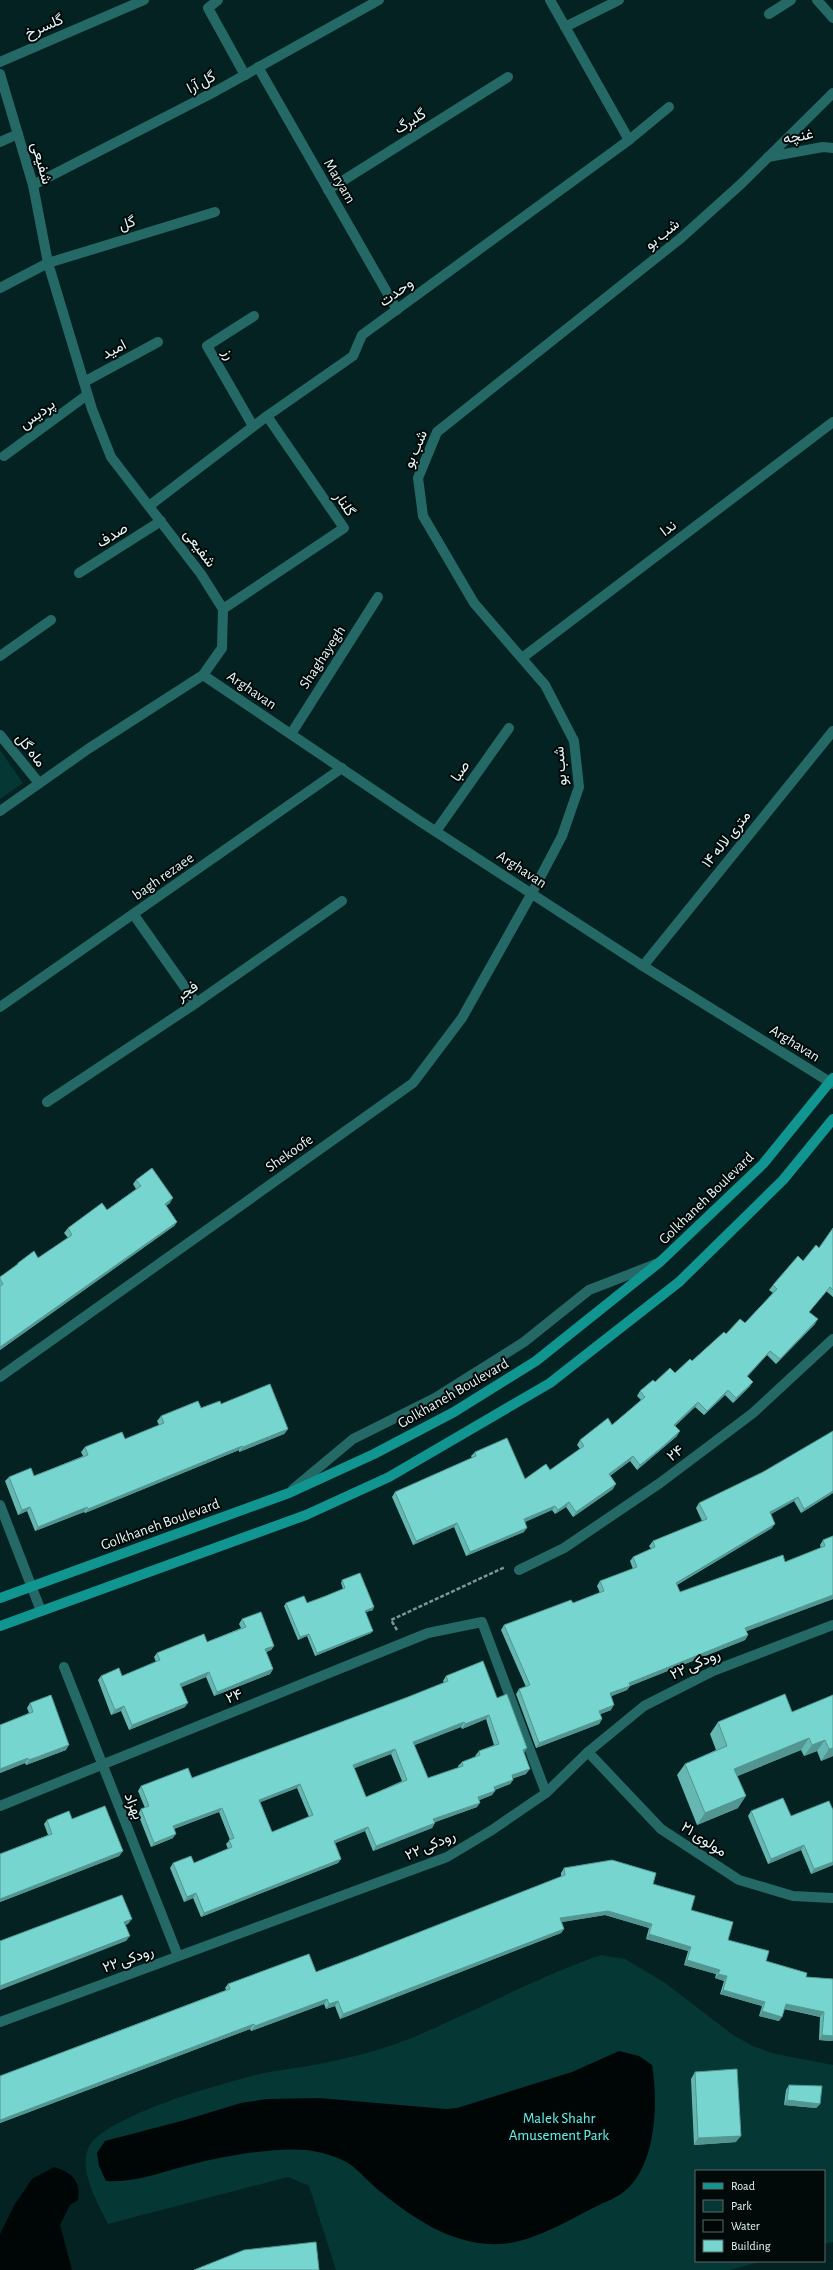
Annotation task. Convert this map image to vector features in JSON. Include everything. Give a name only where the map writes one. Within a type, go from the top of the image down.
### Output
[{"type":"main road","name":"Golkhaneh Boulevard","points":[[0,1598],[289,1493],[374,1454],[461,1408],[536,1361],[661,1261],[764,1164],[832,1083]]},
{"type":"main road","points":[[0,1626],[306,1515],[390,1477],[550,1383],[679,1282],[783,1180],[833,1120]]},
{"type":"street","name":"گلسرخ","points":[[0,62],[144,0]]},
{"type":"street","points":[[218,0],[208,8],[245,75]]},
{"type":"street","name":"گل آرا","points":[[33,185],[245,75],[379,0]]},
{"type":"street","points":[[550,0],[629,140]]},
{"type":"street","points":[[565,27],[619,0]]},
{"type":"street","points":[[769,14],[791,0]]},
{"type":"street","points":[[817,0],[833,18]]},
{"type":"street","name":"Maryam","points":[[258,67],[397,310]]},
{"type":"street","name":"شفیعی","points":[[0,74],[33,185],[48,263],[88,395],[111,457],[201,574],[223,609]]},
{"type":"street","name":"گلبرگ","points":[[328,190],[508,77]]},
{"type":"street","name":"شب بو","points":[[532,893],[562,836],[579,787],[574,741],[545,684],[474,603],[423,516],[418,478],[437,432],[681,238],[741,184],[833,93]]},
{"type":"street","name":"وحدت","points":[[149,506],[253,426],[353,356],[362,335],[629,140],[669,107]]},
{"type":"street","points":[[0,142],[18,134]]},
{"type":"street","name":"غنچه","points":[[768,157],[823,147],[833,148]]},
{"type":"street","name":"گل","points":[[48,263],[215,212]]},
{"type":"street","points":[[0,288],[48,263]]},
{"type":"street","name":"رز","points":[[253,426],[207,346],[254,316]]},
{"type":"street","name":"امید","points":[[84,382],[158,342]]},
{"type":"street","name":"پردیس","points":[[4,456],[88,395]]},
{"type":"street","name":"گلنار","points":[[223,609],[344,528],[267,416]]},
{"type":"street","name":"ندا","points":[[522,658],[833,422]]},
{"type":"street","name":"صدف","points":[[79,574],[161,521]]},
{"type":"street","name":"Shaghayegh","points":[[291,734],[378,597]]},
{"type":"street","points":[[0,811],[39,783],[203,675],[222,648],[223,609]]},
{"type":"street","points":[[0,656],[51,620]]},
{"type":"street","name":"Arghavan","points":[[203,675],[436,831],[643,966],[832,1083]]},
{"type":"street","name":"صبا","points":[[436,831],[509,728]]},
{"type":"street","name":"۱۴ متری لاله","points":[[643,966],[833,731]]},
{"type":"street","name":"ماه گل","points":[[0,736],[39,783]]},
{"type":"street","name":"bagh rezaee","points":[[0,1007],[134,915],[342,768]]},
{"type":"street","name":"Shekoofe","points":[[0,1377],[413,1083],[462,1018],[532,893]]},
{"type":"street","name":"فجر","points":[[47,1102],[196,1003],[342,901]]},
{"type":"street","points":[[134,915],[196,1003]]},
{"type":"street","points":[[289,1493],[353,1439],[435,1398],[518,1346],[589,1290],[661,1261]]},
{"type":"street","name":"۲۴","points":[[515,1567],[564,1548],[660,1483],[753,1413],[833,1339]]},
{"type":"street","points":[[0,1505],[41,1611]]},
{"type":"street","name":"۲۴","points":[[0,1806],[102,1767],[428,1633],[482,1622],[546,1793]]},
{"type":"street","name":"رودکی ۲۲","points":[[0,2022],[447,1857],[492,1830],[546,1793],[588,1752],[644,1706],[713,1671],[833,1625]]},
{"type":"street","name":"بهزاد","points":[[64,1667],[102,1767],[178,1956]]},
{"type":"street","name":"مولوی ۲۱","points":[[588,1752],[661,1829],[739,1880],[793,1896],[833,1898]]},
{"type":"path","points":[[403,1643],[392,1620],[515,1567]]},
{"type":"green space","points":[[0,750],[23,783],[0,799]]},
{"type":"green space","name":"Malek Shahr Amusement Park","points":[[601,1955],[625,1959],[664,1982],[733,2035],[753,2046],[776,2054],[833,2065],[833,2242],[825,2244],[825,2170],[695,2170],[695,2262],[759,2262],[730,2270],[336,2270],[309,2186],[288,2177],[108,2224],[91,2188],[86,2168],[86,2158],[88,2149],[98,2137],[116,2124],[168,2102],[224,2084],[264,2073],[341,2059],[395,2044],[421,2034],[510,1993]]},
{"type":"water","points":[[619,2051],[639,2056],[652,2065],[655,2093],[654,2125],[647,2155],[642,2168],[632,2184],[624,2192],[548,2231],[515,2242],[495,2244],[476,2243],[440,2231],[407,2212],[392,2201],[351,2165],[335,2157],[317,2152],[293,2149],[251,2153],[197,2163],[141,2178],[118,2181],[106,2181],[99,2166],[97,2153],[105,2141],[185,2120],[241,2103],[267,2099],[319,2098],[446,2109],[457,2108],[572,2072]]},
{"type":"water","points":[[54,2167],[74,2178],[77,2183],[79,2193],[78,2200],[70,2205],[60,2225],[72,2270],[0,2270],[0,2234],[15,2204],[32,2179]]},
{"type":"building","points":[[152,1168],[173,1198],[165,1204],[177,1222],[0,1347],[0,1286],[3,1284],[0,1277],[34,1251],[38,1258],[72,1235],[68,1228],[102,1203],[107,1210],[141,1186],[136,1180]]},
{"type":"building","points":[[833,1228],[833,1290],[830,1287],[809,1312],[818,1319],[780,1359],[770,1351],[747,1376],[753,1382],[736,1398],[728,1390],[707,1411],[698,1402],[674,1425],[680,1431],[640,1465],[633,1456],[609,1474],[616,1484],[576,1512],[569,1502],[558,1510],[555,1506],[524,1519],[527,1528],[470,1552],[457,1523],[416,1541],[395,1492],[476,1456],[475,1452],[507,1438],[525,1479],[546,1464],[550,1470],[584,1446],[580,1440],[608,1418],[612,1425],[645,1397],[640,1391],[653,1380],[655,1382],[670,1368],[675,1373],[690,1359],[692,1361],[724,1332],[726,1334],[740,1319],[745,1323],[777,1289],[773,1285],[798,1256],[803,1261],[816,1245],[819,1248]]},
{"type":"building","points":[[270,1384],[288,1429],[243,1447],[242,1446],[88,1509],[87,1507],[38,1527],[30,1507],[22,1510],[9,1477],[31,1468],[34,1476],[88,1455],[85,1447],[122,1432],[125,1439],[164,1423],[161,1416],[198,1401],[201,1408],[220,1401],[221,1404]]},
{"type":"building","points":[[833,1431],[833,1491],[804,1509],[798,1497],[770,1512],[775,1524],[676,1583],[680,1592],[783,1555],[785,1562],[825,1546],[823,1540],[833,1536],[833,1595],[745,1628],[748,1635],[629,1683],[630,1686],[610,1693],[614,1705],[599,1711],[602,1719],[539,1743],[519,1689],[530,1685],[504,1625],[571,1600],[573,1603],[604,1591],[600,1581],[637,1567],[633,1557],[655,1547],[653,1541],[707,1519],[699,1503],[763,1472]]},
{"type":"building","points":[[360,1573],[374,1607],[365,1611],[373,1631],[317,1653],[309,1634],[300,1637],[286,1603],[304,1596],[307,1603],[326,1596],[345,1588],[342,1580]]},
{"type":"building","points":[[261,1612],[274,1646],[265,1649],[273,1669],[217,1692],[209,1672],[180,1684],[188,1703],[132,1725],[124,1706],[115,1710],[101,1676],[119,1668],[122,1676],[160,1660],[157,1653],[204,1634],[207,1642],[246,1627],[242,1619]]},
{"type":"building","points":[[483,1661],[497,1698],[507,1694],[527,1748],[523,1750],[530,1769],[512,1775],[513,1780],[494,1787],[495,1791],[478,1797],[480,1803],[433,1819],[435,1823],[376,1846],[368,1827],[334,1841],[341,1859],[204,1913],[196,1893],[187,1897],[173,1863],[191,1856],[194,1863],[232,1847],[229,1840],[234,1838],[222,1808],[173,1826],[176,1834],[154,1843],[141,1809],[149,1806],[141,1786],[188,1768],[192,1778],[448,1681],[446,1676]],"holes":[[[489,1715],[499,1744],[479,1751],[480,1755],[462,1762],[463,1766],[428,1778],[413,1742],[464,1722],[465,1724]],[[395,1749],[407,1780],[366,1797],[353,1765]],[[300,1784],[313,1815],[272,1832],[259,1800]]]},
{"type":"building","points":[[785,1694],[792,1712],[833,1695],[833,1748],[829,1749],[825,1740],[812,1745],[809,1738],[734,1769],[746,1796],[705,1813],[685,1764],[727,1746],[718,1722]]},
{"type":"building","points":[[51,1695],[69,1745],[0,1769],[0,1725],[33,1712],[30,1703]]},
{"type":"building","points":[[783,1798],[791,1816],[829,1801],[833,1810],[833,1862],[814,1869],[804,1845],[771,1859],[751,1811]]},
{"type":"building","points":[[105,1806],[123,1851],[0,1899],[0,1854],[52,1834],[47,1820],[69,1811],[72,1819]]},
{"type":"building","points":[[612,1860],[656,1873],[653,1884],[695,1896],[691,1910],[733,1922],[728,1940],[769,1951],[766,1961],[807,1973],[806,1977],[833,1979],[833,2036],[822,2035],[824,2012],[786,2004],[782,2017],[762,2011],[765,2002],[723,1990],[727,1976],[718,1974],[720,1970],[687,1960],[691,1947],[649,1934],[652,1924],[608,1911],[560,1918],[564,1929],[343,2014],[338,2001],[329,2004],[327,1999],[255,2026],[254,2024],[0,2120],[0,2076],[230,1989],[228,1984],[309,1954],[316,1972],[565,1875],[564,1868]]},
{"type":"building","points":[[122,1895],[132,1919],[124,1922],[130,1936],[0,1986],[0,1941]]},
{"type":"building","points":[[737,2069],[741,2136],[698,2138],[695,2072]]},
{"type":"building","points":[[789,2085],[822,2086],[820,2104],[787,2100]]},
{"type":"building","points":[[316,2242],[319,2270],[194,2270],[244,2250]]}]
